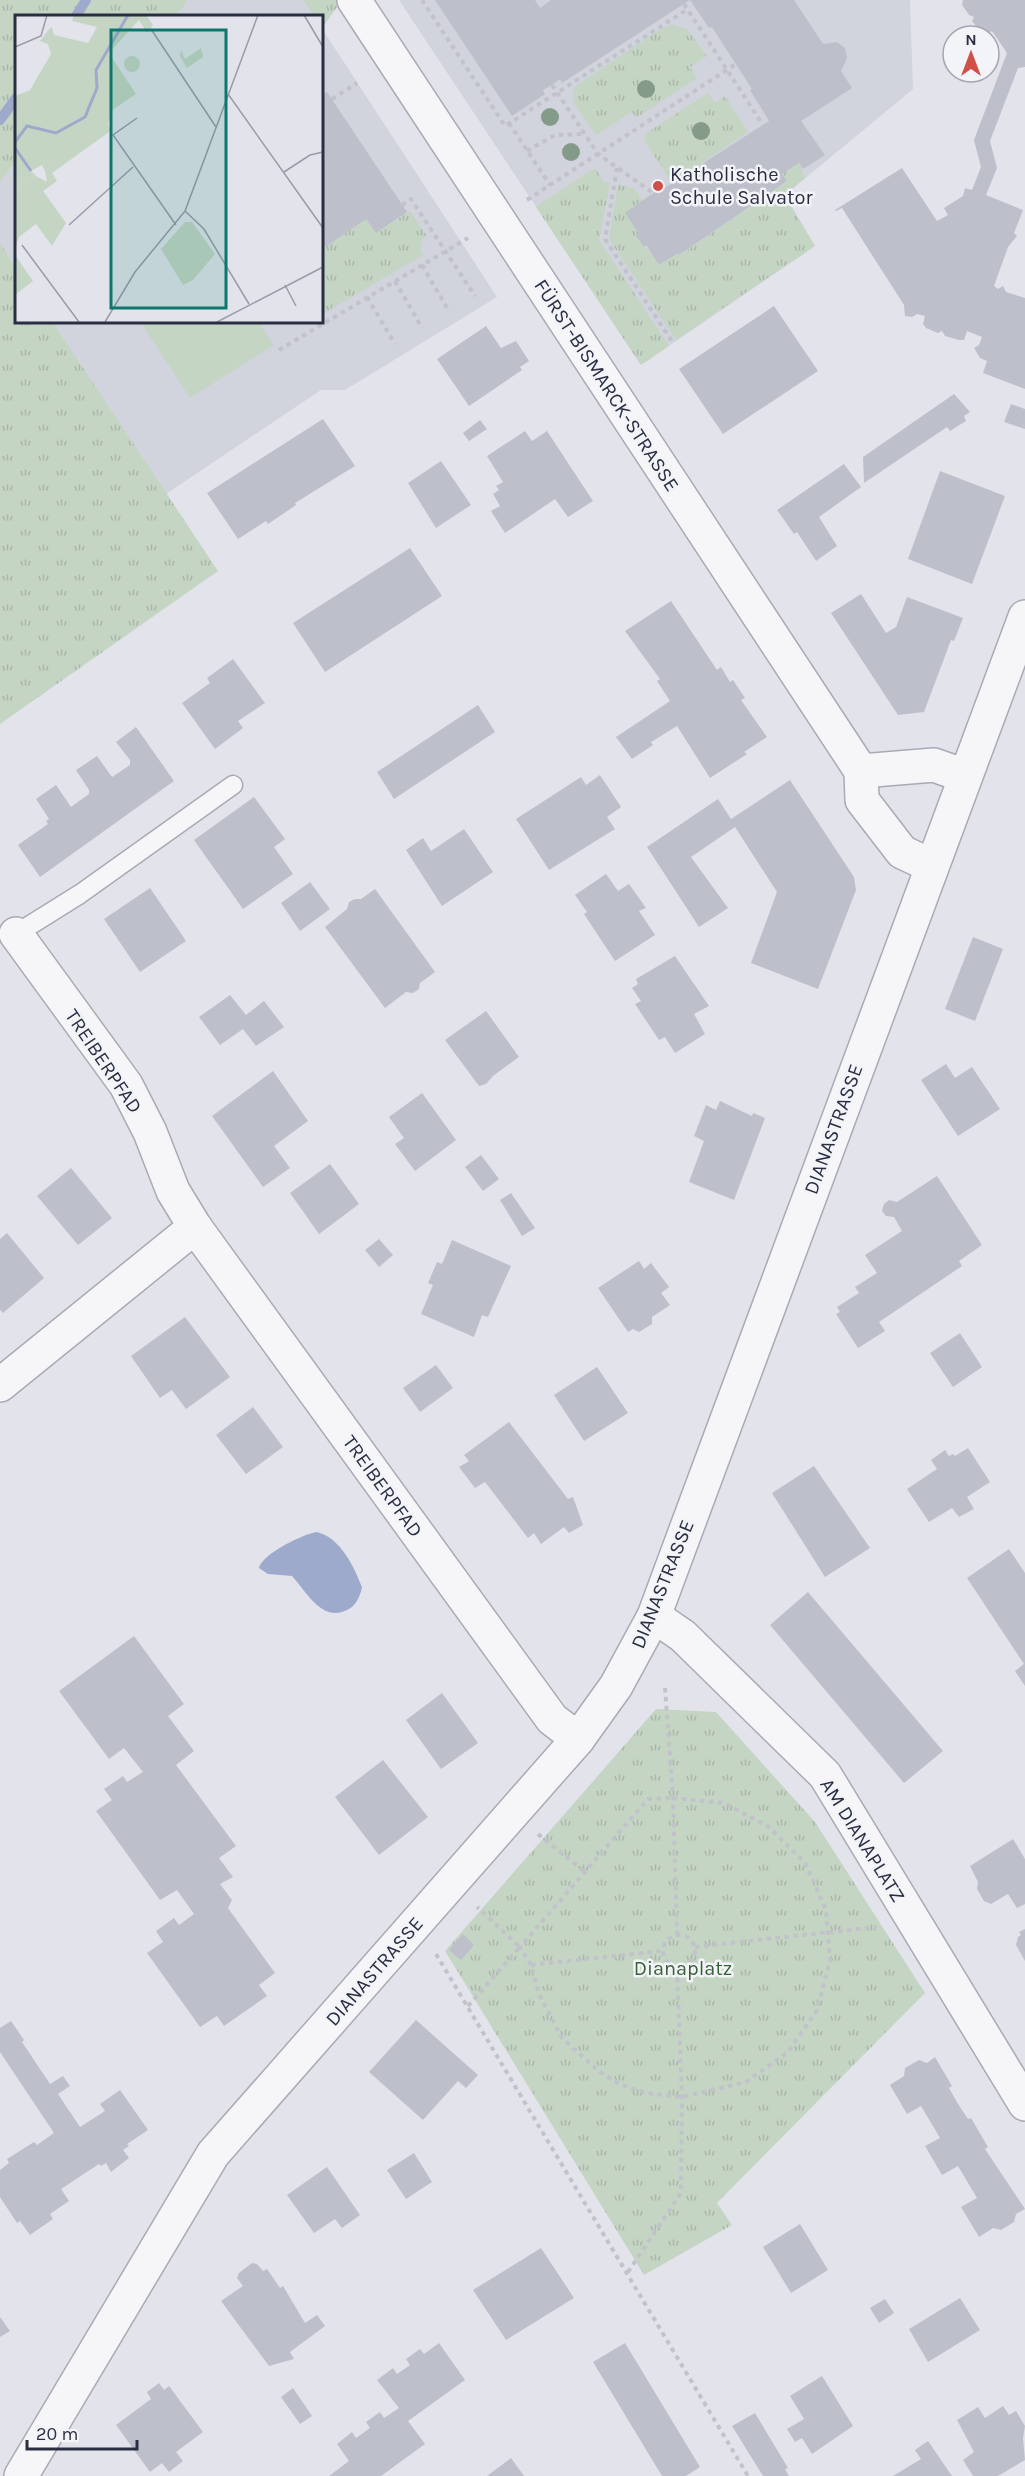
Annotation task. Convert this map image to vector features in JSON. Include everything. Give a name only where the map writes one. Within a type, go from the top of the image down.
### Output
[{"type":"street","name":"FÜRST-BISMARCK-STRASSE","points":[[354,0],[861,771]]},
{"type":"street","name":"DIANASTRASSE","points":[[21,2476],[213,2154],[578,1739],[616,1686],[654,1616],[1025,616]]},
{"type":"street","points":[[932,866],[903,852],[862,800],[861,771],[934,765],[965,776]]},
{"type":"street","name":"TREIBERPFAD","points":[[16,934],[126,1085],[150,1132],[173,1191],[195,1227],[552,1719],[578,1739]]},
{"type":"street","points":[[0,1384],[195,1227]]},
{"type":"street","name":"AM DIANAPLATZ","points":[[654,1616],[683,1635],[825,1775],[1025,2104]]},
{"type":"lane","points":[[16,934],[80,894],[233,785]]},
{"type":"path","points":[[422,0],[505,126],[688,9]]},
{"type":"path","points":[[684,4],[763,125]]},
{"type":"path","points":[[522,204],[736,64]]},
{"type":"path","points":[[332,99],[357,83]]},
{"type":"path","points":[[552,85],[598,154],[653,193]]},
{"type":"path","points":[[509,123],[550,185]]},
{"type":"path","points":[[527,151],[555,135],[584,134]]},
{"type":"path","points":[[617,168],[605,239],[673,343]]},
{"type":"path","points":[[402,205],[411,199],[475,296]]},
{"type":"path","points":[[279,350],[468,238]]},
{"type":"path","points":[[422,265],[449,311]]},
{"type":"path","points":[[395,281],[422,328]]},
{"type":"path","points":[[367,297],[394,344]]},
{"type":"path","points":[[665,1688],[673,1798],[677,1934]]},
{"type":"path","points":[[468,2006],[520,1947],[648,1799],[673,1798],[724,1803],[770,1827],[805,1863],[826,1910],[830,1960],[817,2010],[788,2052],[746,2082],[682,2097],[646,2092],[620,2084],[600,2072],[562,2038],[539,1994],[531,1965],[520,1947],[472,1903]]},
{"type":"path","points":[[535,1832],[584,1872]]},
{"type":"path","points":[[695,1947],[885,1926]]},
{"type":"path","points":[[677,1934],[691,1940],[695,1947],[692,1962],[677,1968],[669,1965],[662,1951],[664,1943],[677,1934]]},
{"type":"path","points":[[432,1947],[748,2476]]},
{"type":"path","points":[[531,1965],[662,1951]]},
{"type":"path","points":[[628,2272],[681,2193],[682,2097],[677,1968]]},
{"type":"shaded area","points":[[188,0],[303,0],[313,15],[177,15]]},
{"type":"shaded area","name":"Katholische Schule Salvator","points":[[399,0],[910,0],[913,89],[785,195],[815,246],[641,365]]},
{"type":"shaded area","points":[[322,29],[497,297],[345,390],[321,390],[166,494],[53,322],[322,322]]},
{"type":"shaded area","points":[[15,162],[15,266],[0,243],[0,182]]},
{"type":"green space","points":[[0,0],[188,0],[177,15],[15,15],[15,162],[0,182]]},
{"type":"green space","points":[[303,0],[342,0],[322,28],[322,15],[313,15]]},
{"type":"green space","points":[[672,25],[687,29],[707,56],[690,67],[697,78],[636,118],[632,112],[596,135],[573,102],[573,88],[662,28]]},
{"type":"green space","points":[[708,93],[715,103],[725,96],[748,132],[672,183],[644,140],[645,134]]},
{"type":"green space","points":[[799,163],[805,178],[784,195],[815,246],[676,340],[609,239],[618,185],[634,188],[644,202],[626,214],[639,234],[636,236],[660,265],[678,253],[680,255],[787,181],[782,174]]},
{"type":"green space","points":[[595,168],[603,181],[610,183],[599,240],[669,346],[641,365],[536,207]]},
{"type":"green space","points":[[410,211],[427,236],[422,239],[420,249],[423,255],[322,314],[322,249],[366,219],[376,233]]},
{"type":"green space","points":[[0,243],[15,266],[15,322],[53,322],[218,571],[0,724]]},
{"type":"green space","points":[[141,322],[259,322],[274,345],[190,398]]},
{"type":"green space","name":"Dianaplatz","points":[[656,1709],[716,1712],[815,1822],[925,1993],[717,2203],[732,2225],[644,2275],[445,1951]]},
{"type":"water","points":[[317,1532],[333,1540],[346,1554],[362,1587],[355,1604],[338,1613],[322,1609],[315,1604],[292,1576],[268,1574],[259,1568],[275,1551]]},
{"type":"building","points":[[435,0],[535,0],[540,8],[551,0],[690,0],[562,83],[560,79],[543,90],[545,94],[512,116]]},
{"type":"building","points":[[690,0],[794,0],[823,44],[837,42],[845,48],[847,58],[841,71],[852,88],[801,121],[825,155],[803,169],[799,163],[782,174],[787,181],[679,255],[678,253],[659,265],[646,245],[644,247],[636,236],[639,234],[625,213],[662,187],[663,189],[769,121],[750,90],[752,89],[712,27],[709,28]]},
{"type":"building","points":[[963,0],[1025,0],[1025,67],[1018,68],[990,141],[997,168],[986,195],[1023,210],[1014,233],[1017,236],[1008,247],[994,286],[998,289],[1003,286],[1006,292],[1025,298],[1025,389],[983,373],[987,361],[980,358],[974,348],[979,345],[982,337],[967,331],[964,340],[959,340],[945,336],[942,331],[938,333],[926,328],[923,324],[925,316],[917,314],[912,317],[905,316],[904,305],[842,208],[835,210],[902,168],[937,221],[948,215],[944,208],[963,196],[965,188],[972,190],[981,167],[974,140],[995,84],[1001,84],[1001,69],[1007,53],[1001,44],[1001,24],[974,24],[972,21],[974,17],[969,15],[962,5]]},
{"type":"building","points":[[327,92],[407,212],[376,233],[366,219],[322,249],[322,95]]},
{"type":"building","points":[[774,306],[818,371],[723,434],[679,369]]},
{"type":"building","points":[[486,326],[501,348],[516,341],[529,361],[520,367],[522,370],[469,406],[437,359]]},
{"type":"building","points":[[954,394],[970,412],[964,416],[966,421],[950,431],[947,427],[864,483],[863,457]]},
{"type":"building","points":[[1011,404],[1025,409],[1025,429],[1004,422]]},
{"type":"building","points":[[323,419],[355,466],[295,503],[296,505],[268,524],[266,521],[238,539],[207,493]]},
{"type":"building","points":[[480,420],[487,429],[469,441],[463,433]]},
{"type":"building","points":[[525,431],[532,441],[547,431],[593,501],[568,517],[555,499],[505,533],[491,511],[500,506],[493,494],[499,490],[496,486],[503,482],[487,456]]},
{"type":"building","points":[[441,461],[471,505],[436,528],[408,483]]},
{"type":"building","points":[[844,464],[861,487],[819,517],[837,546],[816,561],[797,532],[794,534],[777,510]]},
{"type":"building","points":[[940,471],[1005,496],[972,584],[908,559]]},
{"type":"building","points":[[410,548],[442,596],[325,672],[293,623]]},
{"type":"building","points":[[861,594],[886,633],[896,627],[907,597],[963,618],[954,641],[951,640],[924,712],[898,715],[831,613]]},
{"type":"building","points":[[671,601],[717,670],[721,667],[730,682],[733,680],[745,698],[741,700],[767,737],[744,752],[747,754],[710,778],[677,726],[651,742],[653,745],[632,759],[616,737],[670,701],[657,681],[660,679],[625,631]]},
{"type":"building","points":[[233,659],[265,703],[238,721],[243,728],[215,749],[182,703],[210,683],[207,678]]},
{"type":"building","points":[[478,705],[495,732],[394,799],[377,772]]},
{"type":"building","points":[[136,727],[174,781],[40,877],[18,845],[48,824],[46,821],[49,819],[36,799],[56,785],[71,807],[89,794],[89,790],[76,770],[97,756],[112,777],[130,765],[130,760],[116,742]]},
{"type":"building","points":[[600,775],[621,807],[607,817],[615,829],[549,870],[516,819],[581,777],[586,785]]},
{"type":"building","points":[[790,780],[854,877],[856,890],[818,989],[751,963],[777,892],[735,827],[691,857],[728,908],[699,927],[647,847],[718,799],[731,819]]},
{"type":"building","points":[[254,797],[285,839],[274,847],[293,874],[243,909],[194,840]]},
{"type":"building","points":[[464,829],[493,872],[442,906],[406,850],[423,838],[431,851]]},
{"type":"building","points":[[606,874],[618,891],[629,884],[646,908],[639,911],[655,935],[615,961],[584,914],[587,912],[575,895]]},
{"type":"building","points":[[310,882],[330,909],[300,931],[281,903]]},
{"type":"building","points":[[150,888],[186,941],[140,972],[104,919]]},
{"type":"building","points":[[375,889],[435,972],[420,983],[419,989],[413,993],[406,992],[385,1008],[325,927],[347,909],[349,902],[361,899]]},
{"type":"building","points":[[973,937],[1003,949],[975,1021],[945,1009]]},
{"type":"building","points":[[675,956],[709,1006],[694,1014],[705,1034],[675,1053],[665,1037],[659,1040],[635,1004],[641,1001],[632,988],[638,984],[636,979]]},
{"type":"building","points":[[230,995],[246,1015],[264,1001],[284,1027],[256,1046],[243,1029],[220,1045],[199,1017]]},
{"type":"building","points":[[486,1011],[519,1057],[486,1084],[479,1086],[445,1040]]},
{"type":"building","points":[[946,1064],[955,1078],[972,1067],[1000,1109],[958,1136],[921,1080]]},
{"type":"building","points":[[273,1071],[308,1121],[274,1146],[290,1168],[263,1187],[212,1116]]},
{"type":"building","points":[[422,1093],[456,1140],[415,1171],[395,1144],[404,1138],[389,1117]]},
{"type":"building","points":[[720,1101],[752,1116],[753,1113],[765,1118],[734,1200],[689,1182],[704,1141],[694,1136],[706,1105],[716,1110]]},
{"type":"building","points":[[481,1155],[499,1179],[483,1191],[465,1167]]},
{"type":"building","points":[[330,1164],[359,1204],[319,1234],[290,1193]]},
{"type":"building","points":[[71,1168],[112,1218],[78,1245],[37,1196]]},
{"type":"building","points":[[937,1176],[982,1245],[959,1261],[962,1266],[879,1322],[885,1331],[858,1348],[836,1314],[840,1312],[837,1307],[859,1293],[855,1287],[877,1273],[865,1255],[902,1231],[894,1217],[886,1216],[882,1211],[884,1204],[889,1200],[897,1202]]},
{"type":"building","points":[[511,1193],[535,1228],[522,1236],[500,1200]]},
{"type":"building","points":[[7,1233],[44,1278],[3,1313],[0,1310],[0,1239]]},
{"type":"building","points":[[379,1239],[393,1255],[379,1267],[365,1250]]},
{"type":"building","points":[[452,1240],[511,1266],[488,1317],[482,1315],[474,1337],[421,1314],[433,1285],[428,1283],[437,1262],[442,1264]]},
{"type":"building","points":[[639,1261],[644,1269],[651,1263],[669,1287],[661,1293],[670,1305],[652,1317],[652,1324],[639,1332],[633,1329],[628,1332],[598,1288]]},
{"type":"building","points":[[185,1317],[230,1377],[186,1409],[172,1390],[160,1398],[131,1356]]},
{"type":"building","points":[[960,1333],[982,1367],[953,1387],[930,1353]]},
{"type":"building","points":[[436,1365],[453,1388],[420,1412],[403,1388]]},
{"type":"building","points":[[597,1367],[628,1413],[584,1441],[554,1395]]},
{"type":"building","points":[[253,1407],[283,1447],[246,1474],[216,1435]]},
{"type":"building","points":[[509,1422],[568,1499],[573,1497],[583,1525],[569,1533],[564,1527],[541,1544],[534,1533],[528,1538],[485,1482],[475,1488],[459,1467],[469,1461],[464,1455]]},
{"type":"building","points":[[968,1448],[990,1482],[967,1497],[974,1509],[959,1517],[952,1508],[929,1522],[907,1489],[937,1469],[931,1460],[945,1450],[949,1456],[953,1454],[955,1456]]},
{"type":"building","points":[[814,1466],[870,1548],[825,1577],[772,1493]]},
{"type":"building","points":[[1009,1549],[1025,1573],[1025,1686],[1015,1671],[1024,1664],[967,1578]]},
{"type":"building","points":[[808,1592],[943,1751],[904,1783],[770,1625]]},
{"type":"building","points":[[134,1636],[184,1704],[168,1716],[194,1751],[176,1765],[236,1846],[219,1858],[233,1877],[220,1884],[232,1900],[228,1908],[275,1973],[259,1985],[267,1996],[224,2026],[217,2016],[200,2027],[147,1953],[163,1942],[156,1931],[174,1918],[179,1925],[194,1914],[177,1890],[160,1900],[96,1811],[112,1800],[104,1789],[123,1776],[127,1782],[143,1772],[124,1748],[109,1759],[59,1691]]},
{"type":"building","points":[[442,1693],[478,1743],[441,1769],[406,1720]]},
{"type":"building","points":[[383,1760],[428,1817],[379,1855],[335,1797]]},
{"type":"building","points":[[1013,1839],[1025,1859],[1025,1904],[1017,1908],[1008,1894],[991,1904],[984,1901],[977,1889],[978,1882],[970,1866]]},
{"type":"building","points":[[1025,1929],[1025,1961],[1016,1945],[1021,1935],[1019,1932]]},
{"type":"building","points":[[463,1934],[474,1945],[461,1960],[449,1950]]},
{"type":"building","points":[[416,2020],[478,2075],[466,2088],[458,2081],[423,2120],[369,2072]]},
{"type":"building","points":[[11,2021],[50,2084],[63,2076],[70,2086],[58,2094],[80,2127],[105,2111],[100,2104],[120,2090],[148,2130],[127,2144],[129,2146],[123,2150],[129,2158],[111,2172],[106,2163],[101,2166],[99,2164],[61,2189],[69,2201],[50,2214],[53,2219],[30,2235],[20,2221],[17,2223],[0,2197],[0,2170],[9,2163],[7,2159],[34,2142],[37,2145],[54,2133],[0,2052],[0,2028]]},
{"type":"building","points":[[935,2057],[952,2086],[949,2088],[958,2104],[968,2119],[971,2118],[988,2147],[985,2149],[1025,2209],[1016,2214],[1014,2222],[1001,2230],[993,2228],[979,2237],[961,2207],[977,2198],[958,2166],[942,2175],[925,2146],[940,2138],[921,2106],[907,2114],[890,2085],[904,2076],[905,2068],[919,2060],[927,2063]]},
{"type":"building","points":[[414,2153],[432,2182],[406,2199],[387,2170]]},
{"type":"building","points":[[327,2167],[360,2215],[342,2228],[335,2219],[314,2233],[287,2195]]},
{"type":"building","points":[[800,2224],[828,2270],[791,2293],[763,2247]]},
{"type":"building","points":[[541,2248],[574,2298],[506,2340],[473,2290]]},
{"type":"building","points":[[252,2263],[257,2264],[263,2271],[267,2269],[280,2288],[283,2286],[305,2323],[317,2315],[325,2326],[290,2352],[294,2359],[269,2366],[221,2301],[243,2286],[237,2278],[239,2273]]},
{"type":"building","points":[[960,2298],[980,2330],[928,2362],[909,2329]]},
{"type":"building","points":[[885,2299],[894,2313],[879,2323],[870,2308]]},
{"type":"building","points":[[0,2317],[10,2331],[0,2337]]},
{"type":"building","points":[[439,2343],[465,2380],[408,2421],[425,2444],[381,2476],[329,2476],[349,2461],[337,2444],[352,2432],[356,2438],[370,2428],[366,2422],[380,2412],[384,2418],[399,2408],[377,2380],[393,2368],[397,2374],[410,2365],[406,2359],[420,2349],[424,2354]]},
{"type":"building","points":[[625,2343],[700,2467],[686,2476],[662,2476],[593,2362]]},
{"type":"building","points":[[822,2376],[853,2426],[812,2454],[802,2438],[795,2442],[787,2429],[804,2419],[790,2396]]},
{"type":"building","points":[[159,2383],[164,2390],[169,2386],[203,2432],[176,2452],[183,2461],[169,2472],[162,2463],[150,2472],[116,2425],[151,2399],[147,2392]]},
{"type":"building","points":[[293,2388],[312,2416],[300,2424],[281,2397]]},
{"type":"building","points":[[1003,2406],[1009,2415],[1016,2411],[1025,2426],[1023,2438],[1025,2460],[998,2476],[973,2476],[963,2460],[974,2452],[957,2420],[978,2407],[985,2418]]},
{"type":"building","points":[[755,2413],[788,2468],[785,2469],[789,2476],[763,2476],[732,2426]]},
{"type":"building","points":[[928,2441],[952,2476],[893,2476],[921,2459],[915,2450]]},
{"type":"building","points":[[511,2458],[524,2476],[487,2476]]},
{"type":"waterway","points":[[77,15],[86,0]]},
{"type":"waterway","points":[[0,120],[15,99]]},
{"type":"place","name":"Katholische Schule Salvator","points":[[658,186]]}]
